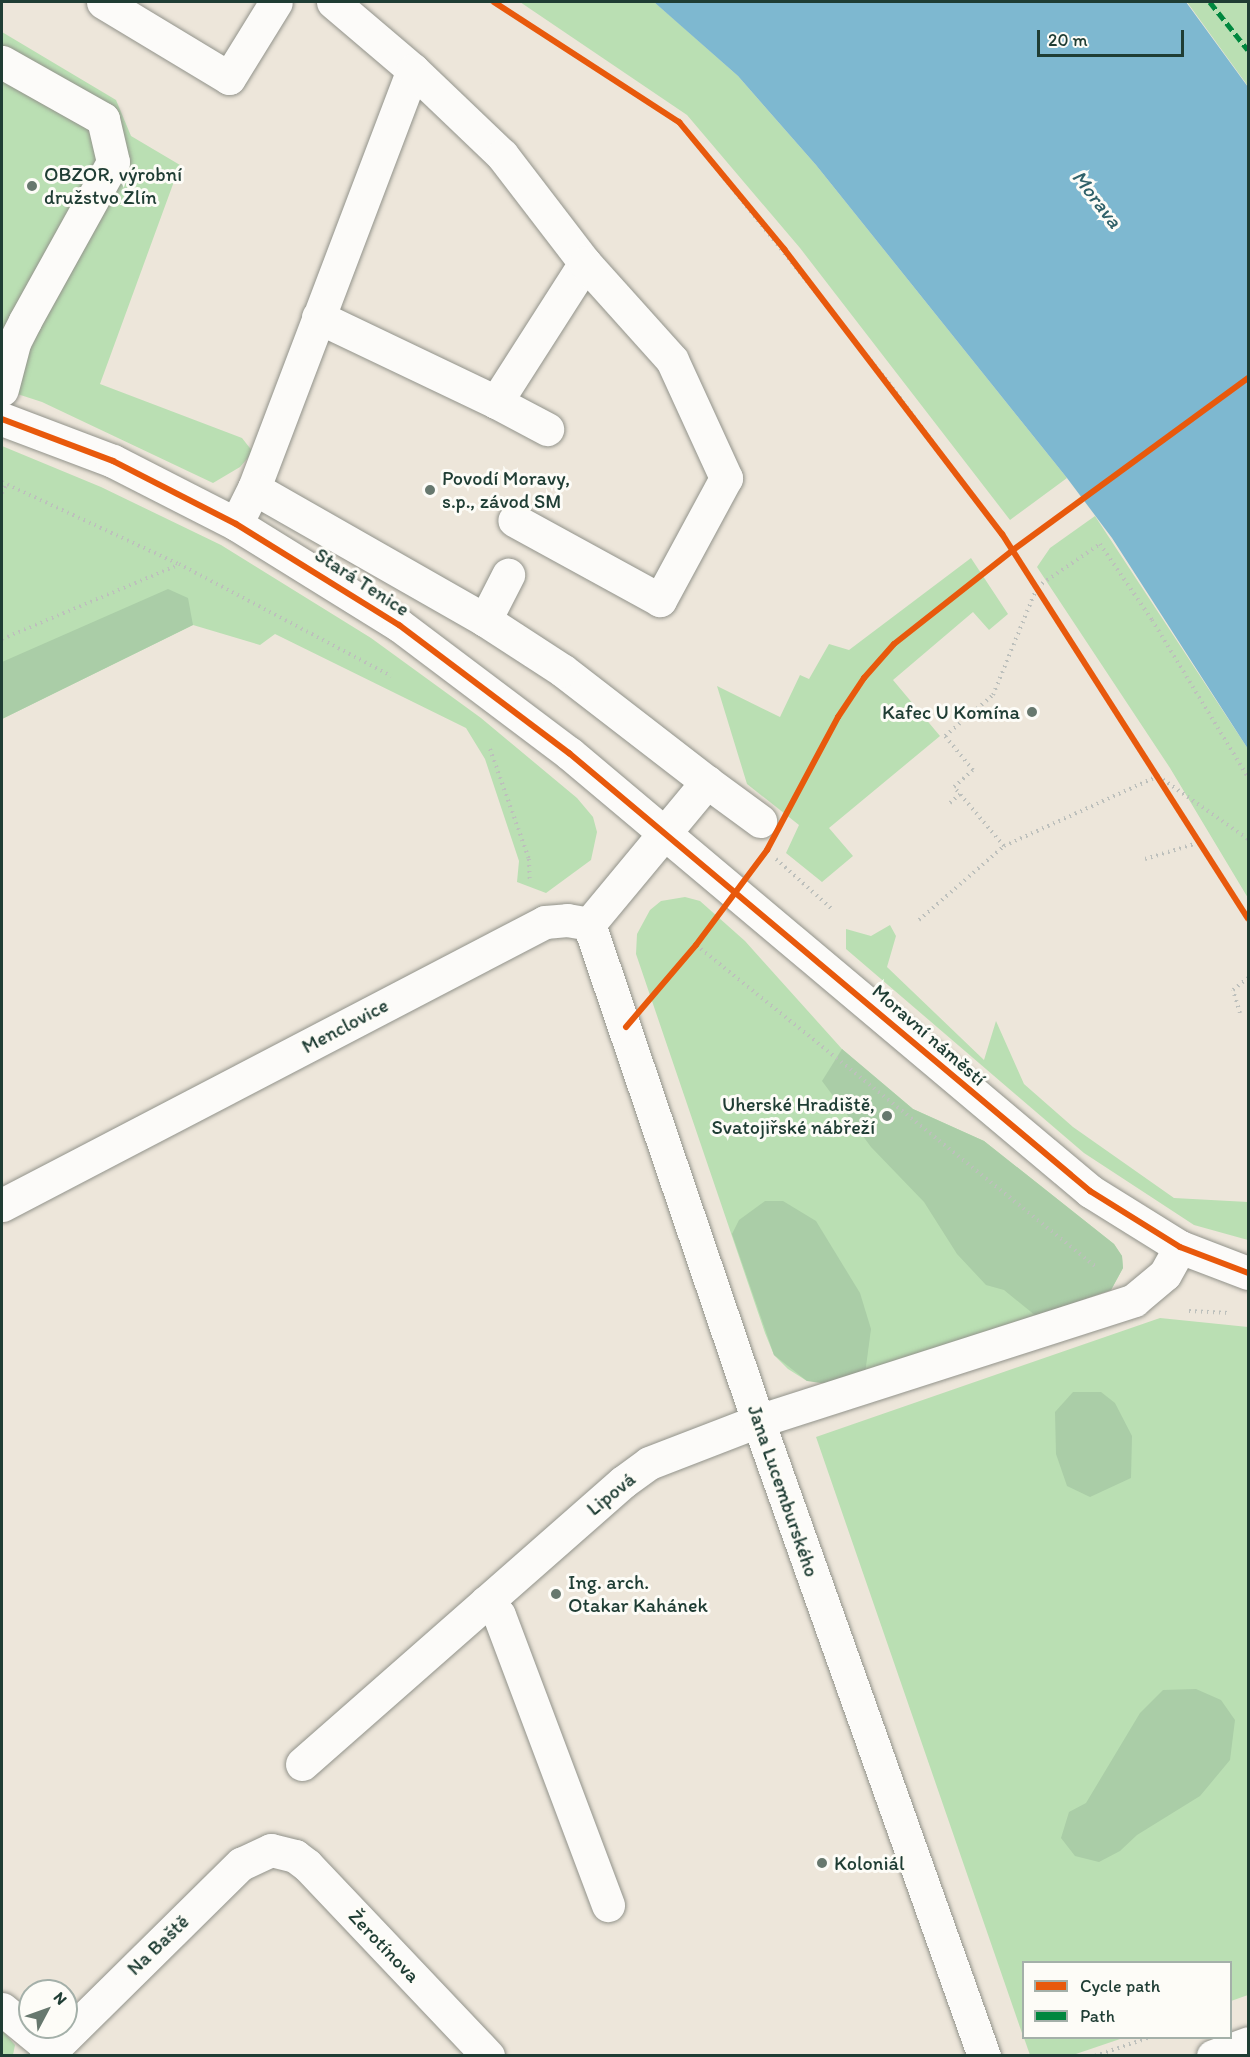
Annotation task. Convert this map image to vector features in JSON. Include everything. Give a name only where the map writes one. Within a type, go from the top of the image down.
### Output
[{"type":"street","points":[[103,2],[229,78],[276,2]]},
{"type":"street","points":[[333,2],[413,70],[502,155],[585,263],[672,360],[726,478],[660,600],[514,520]]},
{"type":"street","points":[[2,62],[103,119],[113,162],[17,336],[2,389]]},
{"type":"street","points":[[236,524],[254,488],[413,70]]},
{"type":"street","points":[[496,402],[585,263]]},
{"type":"street","points":[[318,317],[496,402],[547,429]]},
{"type":"street","name":"Stará Tenice","points":[[2,419],[113,461],[236,524],[340,586],[468,674],[665,835]]},
{"type":"street","points":[[254,488],[485,621],[562,670],[707,782],[764,836]]},
{"type":"street","points":[[485,621],[508,575]]},
{"type":"street","points":[[589,924],[707,782]]},
{"type":"street","name":"Moravní náměstí","points":[[665,835],[736,892],[1043,1155],[1090,1191],[1180,1247],[1248,1273]]},
{"type":"street","name":"Menclovice","points":[[2,1205],[544,922],[567,920],[589,924]]},
{"type":"street","name":"Jana Lucemburského","points":[[589,924],[758,1421],[984,2055]]},
{"type":"street","points":[[758,1421],[1134,1300],[1165,1274],[1180,1247]]},
{"type":"street","name":"Lipová","points":[[302,1764],[486,1602],[649,1463],[758,1421]]},
{"type":"street","points":[[486,1602],[499,1615],[608,1905]]},
{"type":"street","name":"Na Baště","points":[[2,2009],[49,2053],[241,1864],[271,1850]]},
{"type":"street","name":"Žerotínova","points":[[271,1850],[295,1856],[307,1864],[489,2055]]},
{"type":"street","points":[[1213,2055],[1248,2043]]},
{"type":"path","points":[[494,2],[679,122],[885,378],[1019,560]]},
{"type":"path","points":[[2,493],[4,482],[179,564],[393,677]]},
{"type":"path","points":[[1004,558],[1023,544]]},
{"type":"path","points":[[1004,846],[954,787],[973,770],[945,736],[993,695],[1037,587],[1100,544],[1152,620],[1248,777]]},
{"type":"path","points":[[2,639],[179,564]]},
{"type":"path","points":[[1031,578],[1044,597]]},
{"type":"path","points":[[484,739],[529,859],[530,891],[544,922]]},
{"type":"path","points":[[1152,766],[1170,795]]},
{"type":"path","points":[[1158,776],[1248,839]]},
{"type":"path","points":[[919,920],[1004,846],[1158,776]]},
{"type":"path","points":[[950,803],[960,794]]},
{"type":"path","points":[[1195,833],[1207,852]]},
{"type":"path","points":[[690,953],[736,892],[764,836],[832,909]]},
{"type":"path","points":[[1145,859],[1201,842]]},
{"type":"path","points":[[696,945],[1090,1263],[1125,1287],[1143,1315],[1160,1309],[1239,1314]]},
{"type":"path","points":[[1240,1013],[1233,990],[1248,978]]},
{"type":"path","points":[[1095,2055],[1142,2039]]},
{"type":"green space","points":[[520,2],[654,2],[676,21],[738,76],[816,165],[1067,478],[1010,520],[800,248],[687,115]]},
{"type":"green space","points":[[1187,2],[1248,2],[1248,87],[1245,82]]},
{"type":"green space","points":[[2,32],[116,100],[131,136],[180,165],[100,384],[242,438],[253,452],[240,467],[213,483],[42,402],[2,389]]},
{"type":"green space","points":[[2,446],[101,487],[221,545],[371,638],[481,718],[577,798],[593,817],[597,832],[591,860],[546,893],[517,882],[519,861],[485,759],[466,728],[275,634],[260,645],[193,625],[2,719]]},
{"type":"green space","points":[[1095,516],[1248,749],[1248,898],[1170,768],[1037,567],[1050,548]]},
{"type":"green space","points":[[971,558],[1008,614],[989,630],[973,612],[893,680],[940,736],[829,828],[853,856],[822,882],[786,853],[799,825],[747,784],[717,686],[780,717],[800,675],[809,679],[829,644],[849,650]]},
{"type":"green space","points":[[168,589],[188,598],[193,625],[2,719],[2,662]]},
{"type":"green space","points":[[685,897],[700,901],[745,941],[842,1049],[913,1109],[984,1141],[1114,1244],[1122,1256],[1123,1268],[1111,1290],[865,1374],[807,1381],[788,1369],[774,1355],[765,1333],[636,954],[637,934],[650,910],[661,901]]},
{"type":"green space","points":[[890,925],[896,936],[887,967],[984,1060],[996,1021],[1024,1084],[1073,1127],[1174,1198],[1248,1202],[1248,1240],[1194,1225],[1084,1153],[846,949],[846,929],[871,936]]},
{"type":"green space","points":[[842,1049],[913,1109],[984,1141],[1114,1244],[1122,1256],[1123,1268],[1111,1290],[1036,1316],[1004,1290],[986,1285],[957,1254],[924,1202],[871,1147],[822,1081]]},
{"type":"green space","points":[[765,1201],[783,1201],[816,1221],[860,1293],[871,1329],[865,1374],[834,1385],[807,1381],[774,1355],[732,1234],[739,1220]]},
{"type":"green space","points":[[1160,1318],[1248,1327],[1248,1995],[1232,2001],[1232,1961],[1022,1961],[1022,2033],[816,1437]]},
{"type":"green space","points":[[1073,1392],[1101,1392],[1115,1403],[1132,1436],[1131,1478],[1090,1497],[1067,1486],[1056,1454],[1055,1412]]},
{"type":"green space","points":[[1196,1689],[1221,1700],[1235,1720],[1230,1760],[1200,1796],[1137,1835],[1120,1851],[1099,1862],[1075,1856],[1061,1838],[1069,1812],[1086,1803],[1140,1713],[1163,1690]]},
{"type":"green space","points":[[2,2030],[15,2045],[13,2055],[2,2055]]},
{"type":"green space","points":[[1024,2039],[1120,2039],[1070,2056],[1030,2055]]},
{"type":"water","name":"Morava","points":[[654,2],[1186,2],[1248,87],[1248,749],[1112,538],[1067,478],[816,165],[738,76]]},
{"type":"marked path","points":[[1210,2],[1248,50]]},
{"type":"cycle path","points":[[494,2],[679,122],[784,249],[1002,534],[1248,918]]},
{"type":"cycle path","points":[[626,1027],[696,945],[767,850],[838,717],[864,678],[894,644],[1013,550],[1248,378]]},
{"type":"cycle path","points":[[2,419],[113,461],[236,524],[399,625],[569,753],[1090,1191],[1180,1247],[1248,1273]]},
{"type":"place","name":"OBZOR, výrobní družstvo Zlín","points":[[32,186]]},
{"type":"place","name":"Povodí Moravy, s.p., závod SM","points":[[430,490]]},
{"type":"place","name":"Kafec U Komína","points":[[1032,712]]},
{"type":"place","name":"Uherské Hradiště, Svatojiřské nábřeží","points":[[887,1116]]},
{"type":"place","name":"Ing. arch. Otakar Kahánek","points":[[556,1594]]},
{"type":"place","name":"Koloniál","points":[[822,1863]]}]
